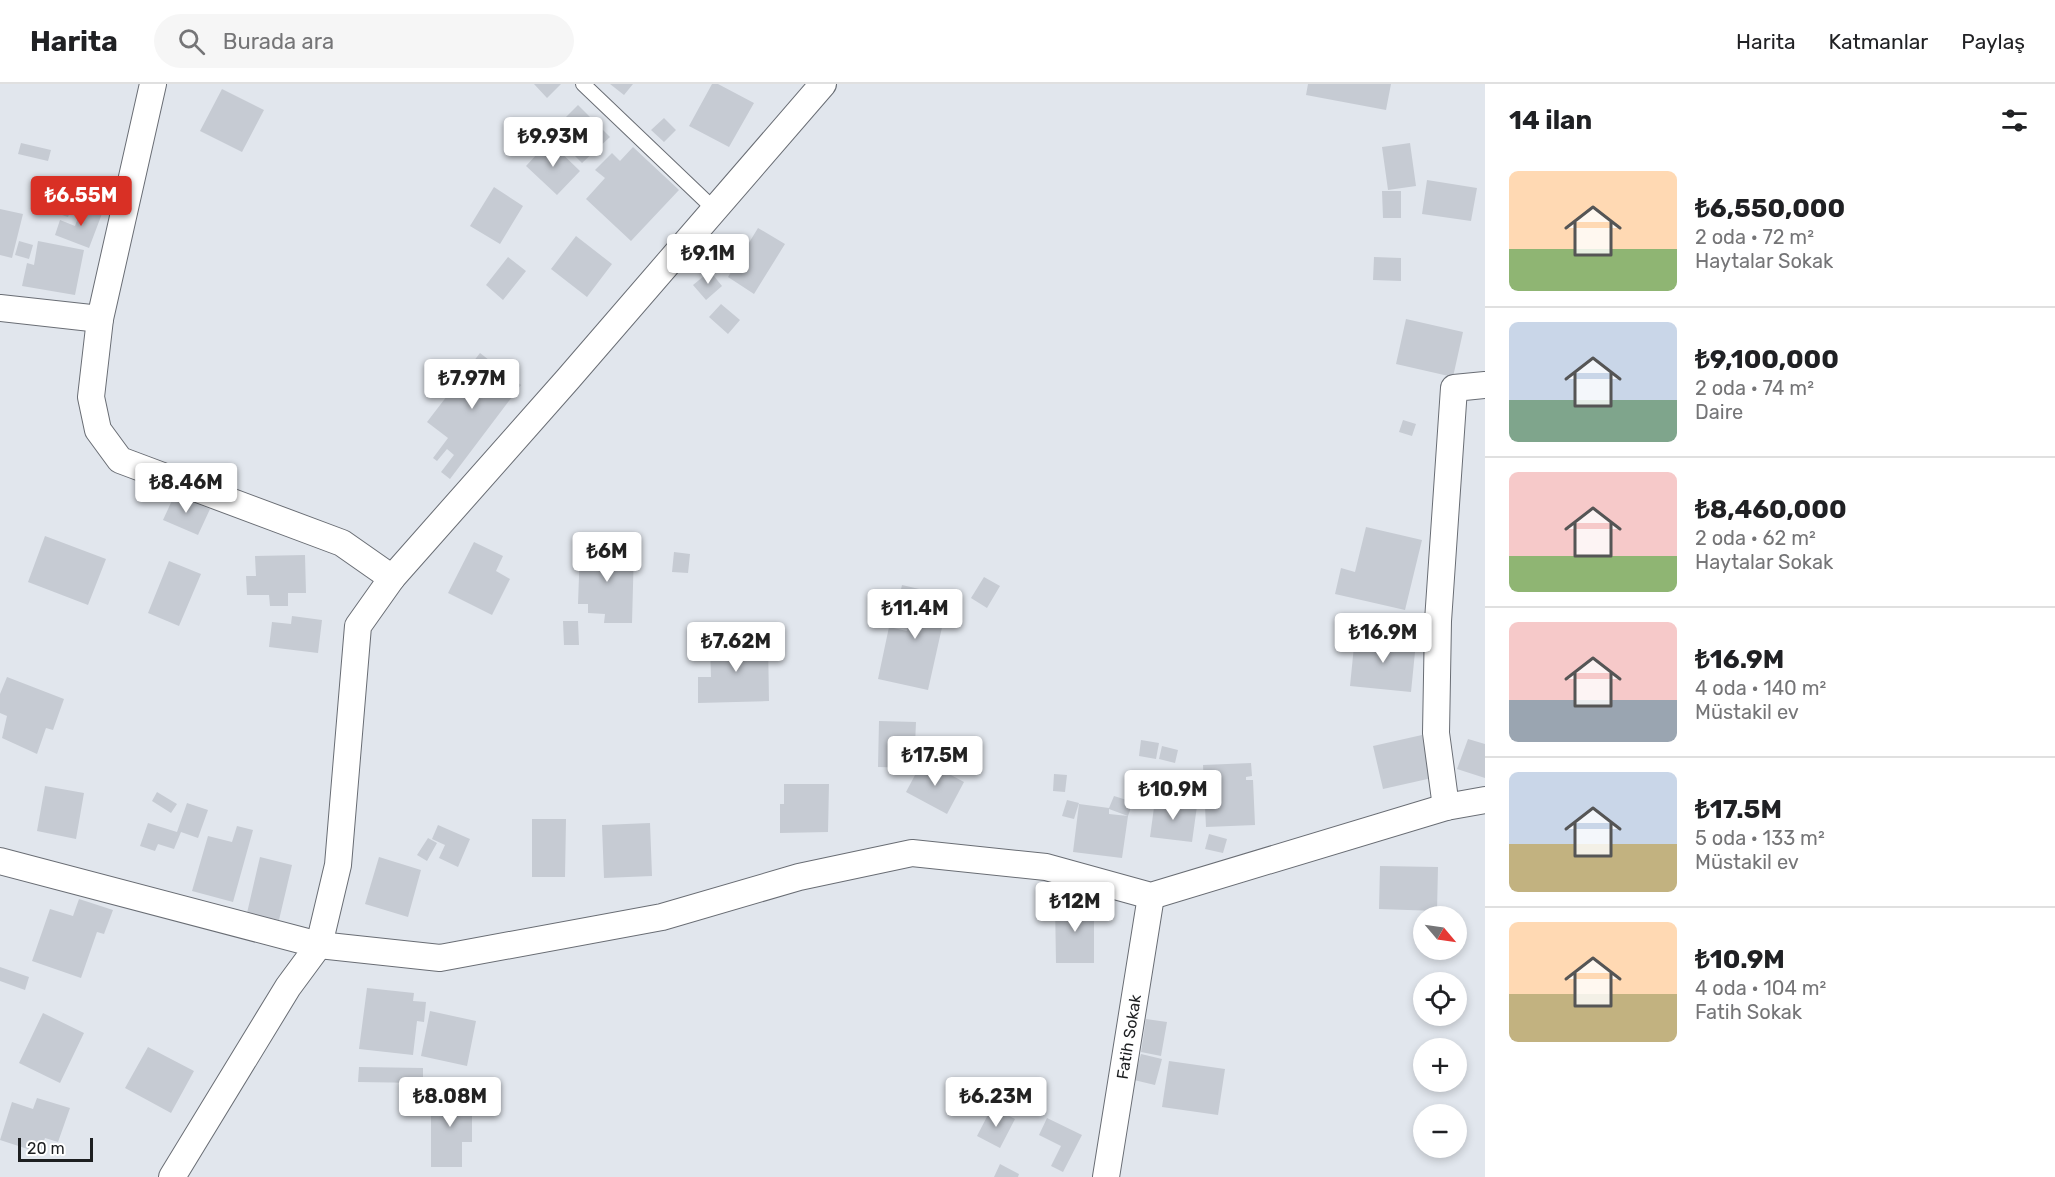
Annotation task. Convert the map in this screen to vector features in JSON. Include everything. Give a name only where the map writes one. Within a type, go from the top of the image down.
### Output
[{"type":"street","points":[[153,84],[100,319],[91,397],[98,430],[120,459],[342,543],[392,579]]},
{"type":"street","points":[[172,1177],[288,987],[319,945],[338,865],[358,626],[392,579],[823,84]]},
{"type":"street","points":[[0,308],[100,319]]},
{"type":"street","points":[[1446,807],[1436,722],[1438,621],[1454,388],[1485,385]]},
{"type":"street","points":[[0,861],[319,945],[440,958],[662,917],[799,877],[912,853],[1046,867],[1151,896],[1446,807],[1485,800]]},
{"type":"street","name":"Fatih Sokak","points":[[1106,1177],[1151,896]]},
{"type":"lane","points":[[583,84],[714,209]]},
{"type":"building","points":[[534,84],[561,84],[547,98]]},
{"type":"building","points":[[610,84],[633,84],[624,95]]},
{"type":"building","points":[[712,84],[718,84],[754,103],[729,147],[689,126]]},
{"type":"building","points":[[1308,84],[1391,84],[1386,110],[1306,95]]},
{"type":"building","points":[[222,89],[264,110],[242,152],[200,131]]},
{"type":"building","points":[[578,105],[610,137],[582,163],[551,132]]},
{"type":"building","points":[[664,118],[676,130],[664,142],[651,130]]},
{"type":"building","points":[[526,132],[537,144],[529,151],[518,139]]},
{"type":"building","points":[[549,141],[580,171],[557,195],[526,166]]},
{"type":"building","points":[[21,143],[51,150],[48,161],[18,154]]},
{"type":"building","points":[[1410,143],[1416,186],[1388,190],[1382,147]]},
{"type":"building","points":[[633,147],[679,190],[631,241],[586,199],[605,178],[595,170],[612,153],[620,161]]},
{"type":"building","points":[[1427,180],[1477,188],[1471,221],[1422,214]]},
{"type":"building","points":[[494,187],[523,206],[500,244],[470,226]]},
{"type":"building","points":[[1382,191],[1401,191],[1401,218],[1383,218]]},
{"type":"building","points":[[65,199],[74,202],[68,217],[59,214]]},
{"type":"building","points":[[83,204],[103,211],[89,248],[55,235],[60,220],[75,226]]},
{"type":"building","points":[[0,209],[23,214],[12,258],[0,255]]},
{"type":"building","points":[[758,228],[785,244],[754,294],[728,277]]},
{"type":"building","points":[[576,236],[612,264],[587,297],[551,269]]},
{"type":"building","points":[[19,241],[33,245],[29,259],[15,255]]},
{"type":"building","points":[[38,241],[84,250],[75,295],[22,286],[27,263],[34,265]]},
{"type":"building","points":[[508,257],[526,271],[503,300],[486,285]]},
{"type":"building","points":[[1374,257],[1401,258],[1401,281],[1373,280]]},
{"type":"building","points":[[710,271],[722,286],[706,300],[693,285]]},
{"type":"building","points":[[721,304],[740,320],[728,334],[709,317]]},
{"type":"building","points":[[1406,319],[1463,332],[1453,377],[1396,364]]},
{"type":"building","points":[[480,353],[521,385],[450,479],[441,472],[454,455],[447,449],[437,461],[433,458],[448,438],[427,422]]},
{"type":"building","points":[[1403,420],[1416,424],[1412,436],[1399,432]]},
{"type":"building","points":[[175,494],[210,509],[198,535],[163,520]]},
{"type":"building","points":[[1366,527],[1422,540],[1405,610],[1335,594],[1341,568],[1355,572]]},
{"type":"building","points":[[45,536],[106,559],[88,605],[28,582]]},
{"type":"building","points":[[474,542],[503,556],[496,571],[510,579],[492,615],[448,593]]},
{"type":"building","points":[[580,548],[634,549],[632,623],[604,623],[605,614],[588,613],[588,604],[578,604]]},
{"type":"building","points":[[674,552],[690,554],[688,573],[672,572]]},
{"type":"building","points":[[305,555],[306,593],[288,593],[288,606],[270,606],[269,595],[247,595],[246,576],[256,576],[255,556]]},
{"type":"building","points":[[169,561],[201,574],[179,626],[148,613]]},
{"type":"building","points":[[984,577],[1000,586],[987,608],[971,598]]},
{"type":"building","points":[[902,585],[949,596],[928,690],[878,679],[889,627],[907,631],[913,605],[898,602]]},
{"type":"building","points":[[292,616],[322,620],[318,653],[269,647],[272,622],[291,624]]},
{"type":"building","points":[[563,621],[578,621],[579,645],[564,645]]},
{"type":"building","points":[[1355,636],[1416,642],[1411,692],[1350,686]]},
{"type":"building","points":[[768,641],[769,701],[698,703],[698,677],[711,677],[710,642]]},
{"type":"building","points":[[7,677],[64,699],[53,730],[46,728],[37,754],[2,738],[7,716],[0,713],[0,694]]},
{"type":"building","points":[[879,721],[916,722],[914,768],[878,767]]},
{"type":"building","points":[[1422,735],[1432,778],[1383,789],[1373,746]]},
{"type":"building","points":[[1468,739],[1485,744],[1485,778],[1457,769]]},
{"type":"building","points":[[1141,740],[1159,743],[1156,759],[1139,756]]},
{"type":"building","points":[[1162,746],[1178,750],[1175,763],[1159,759]]},
{"type":"building","points":[[923,760],[964,782],[947,814],[906,792]]},
{"type":"building","points":[[1251,763],[1252,776],[1246,777],[1246,780],[1253,780],[1255,825],[1206,827],[1203,765]]},
{"type":"building","points":[[1054,774],[1067,775],[1065,792],[1053,791]]},
{"type":"building","points":[[784,784],[829,784],[828,832],[780,833],[780,804],[784,804]]},
{"type":"building","points":[[45,786],[84,793],[76,839],[37,831]]},
{"type":"building","points":[[157,792],[177,804],[171,813],[152,801]]},
{"type":"building","points":[[1114,796],[1133,802],[1128,816],[1122,858],[1073,852],[1079,804],[1109,808]],"holes":[[[1109,809],[1128,816],[1109,814]]]},
{"type":"building","points":[[1067,800],[1079,803],[1074,819],[1062,816]]},
{"type":"building","points":[[1155,800],[1197,806],[1192,842],[1150,837]]},
{"type":"building","points":[[187,803],[208,810],[198,838],[181,832],[174,849],[158,844],[155,851],[140,846],[148,823],[177,832]]},
{"type":"building","points":[[532,819],[566,819],[565,877],[532,877]]},
{"type":"building","points":[[650,823],[652,876],[604,878],[602,825]]},
{"type":"building","points":[[438,825],[470,839],[458,867],[439,858],[445,845],[432,839]]},
{"type":"building","points":[[237,826],[253,830],[233,902],[192,891],[208,836],[232,842]]},
{"type":"building","points":[[1209,834],[1227,839],[1223,853],[1205,849]]},
{"type":"building","points":[[428,838],[437,843],[427,861],[417,855]]},
{"type":"building","points":[[260,857],[292,865],[279,920],[247,913]]},
{"type":"building","points":[[379,857],[421,870],[408,917],[365,904]]},
{"type":"building","points":[[1380,866],[1438,867],[1437,906],[1413,906],[1413,910],[1379,909]]},
{"type":"building","points":[[79,899],[113,910],[104,934],[97,932],[81,978],[32,961],[50,909],[73,916]]},
{"type":"building","points":[[1055,903],[1094,903],[1094,963],[1056,963]]},
{"type":"building","points":[[0,967],[29,977],[25,990],[0,981]]},
{"type":"building","points":[[367,988],[414,993],[413,1001],[426,1002],[424,1022],[417,1021],[413,1055],[359,1049]]},
{"type":"building","points":[[430,1011],[476,1021],[467,1066],[421,1056]]},
{"type":"building","points":[[43,1013],[84,1033],[60,1083],[19,1063]]},
{"type":"building","points":[[1146,1019],[1167,1022],[1161,1056],[1141,1052]]},
{"type":"building","points":[[148,1047],[194,1071],[171,1113],[125,1088]]},
{"type":"building","points":[[1141,1054],[1162,1059],[1155,1085],[1134,1080]]},
{"type":"building","points":[[1169,1061],[1225,1069],[1218,1115],[1162,1107]]},
{"type":"building","points":[[359,1067],[423,1068],[423,1083],[358,1082]]},
{"type":"building","points":[[431,1094],[472,1094],[472,1142],[462,1142],[462,1167],[431,1167]]},
{"type":"building","points":[[37,1098],[70,1108],[58,1142],[45,1138],[40,1153],[0,1140],[12,1102],[33,1109]]},
{"type":"building","points":[[992,1107],[1015,1119],[1000,1148],[977,1136]]},
{"type":"building","points":[[1047,1118],[1082,1135],[1063,1172],[1051,1166],[1061,1146],[1039,1135]]},
{"type":"building","points":[[1000,1164],[1019,1174],[1018,1177],[994,1177]]}]
